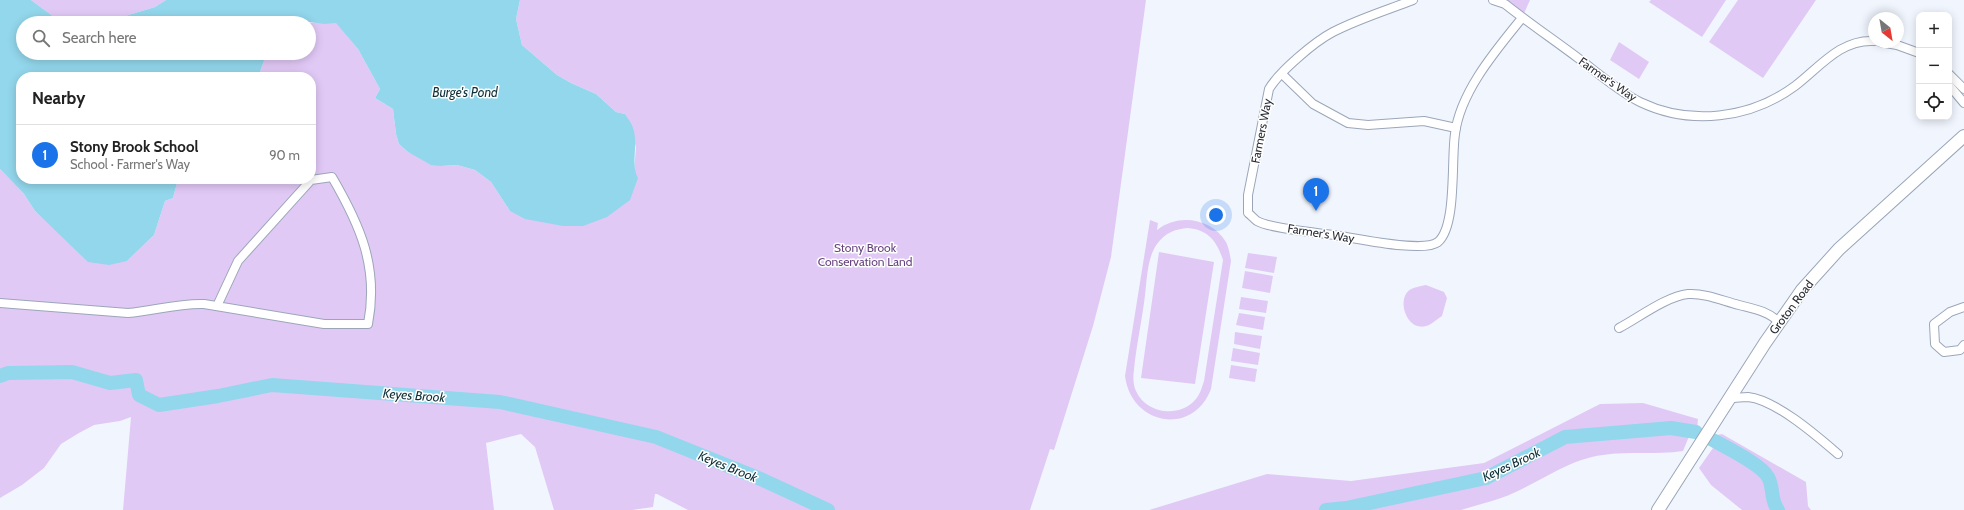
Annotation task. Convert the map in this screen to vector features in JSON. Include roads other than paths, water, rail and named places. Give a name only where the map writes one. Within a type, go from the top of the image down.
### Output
[{"type":"main road","name":"Groton Road","points":[[1658,510],[1779,322],[1802,290],[1840,249],[1964,136]]},
{"type":"street","name":"Farmers Way","points":[[1257,221],[1248,213],[1248,195],[1269,89],[1272,83],[1296,58],[1332,33],[1413,0]]},
{"type":"street","points":[[1493,0],[1505,4],[1522,18]]},
{"type":"street","name":"Farmer's Way","points":[[1257,221],[1278,226],[1388,244],[1426,248],[1438,242],[1448,229],[1456,128],[1461,108],[1501,44],[1522,18],[1624,92],[1653,107],[1683,115],[1712,117],[1726,116],[1769,103],[1795,86],[1837,52],[1851,45],[1868,42]]},
{"type":"street","points":[[1904,48],[1916,53]]},
{"type":"street","points":[[1282,74],[1314,104],[1348,123],[1368,125],[1424,121],[1456,128]]},
{"type":"street","points":[[1952,77],[1964,89]]},
{"type":"street","points":[[1952,89],[1964,103]]},
{"type":"street","points":[[0,303],[128,313],[190,304],[217,306],[324,324],[368,324],[372,293],[367,256],[360,233],[350,207],[332,177],[316,179]]},
{"type":"street","points":[[217,306],[238,261],[307,184]]},
{"type":"street","points":[[1619,328],[1674,298],[1689,294],[1707,296],[1757,309],[1774,317],[1779,322]]},
{"type":"street","points":[[1964,307],[1950,312],[1934,324],[1935,344],[1944,352],[1960,350],[1964,345]]},
{"type":"street","points":[[1730,398],[1749,397],[1767,403],[1794,419],[1838,454]]},
{"type":"water","points":[[0,0],[31,0],[53,16],[16,16],[16,60],[264,60],[260,72],[16,72],[16,184],[177,184],[173,198],[165,201],[154,235],[127,261],[109,265],[88,262],[35,211],[24,194],[0,169]]},
{"type":"water","name":"Burge's Pond","points":[[166,0],[520,0],[516,19],[522,45],[557,75],[596,94],[616,112],[625,114],[632,124],[635,134],[634,160],[638,178],[630,200],[607,217],[583,226],[563,226],[525,219],[510,211],[491,182],[475,170],[457,165],[431,165],[408,152],[399,144],[396,134],[393,109],[375,98],[380,89],[358,49],[336,23],[316,23],[316,16],[125,16],[155,7]]},
{"type":"waterway","name":"Keyes Brook","points":[[0,376],[8,373],[72,372],[110,383],[136,380],[139,395],[159,405],[218,396],[272,385],[500,402],[656,437],[763,480],[828,510]]},
{"type":"waterway","name":"Keyes Brook","points":[[1326,510],[1346,508],[1486,478],[1565,437],[1671,428],[1696,432]]},
{"type":"waterway","name":"Keyes Brook","points":[[1711,439],[1742,456],[1764,472],[1770,481],[1774,502],[1778,510]]},
{"type":"place","name":"Stony Brook School","points":[[1316,211]]},
{"type":"park label","name":"Stony Brook Conservation Land","points":[[865,254]]}]
